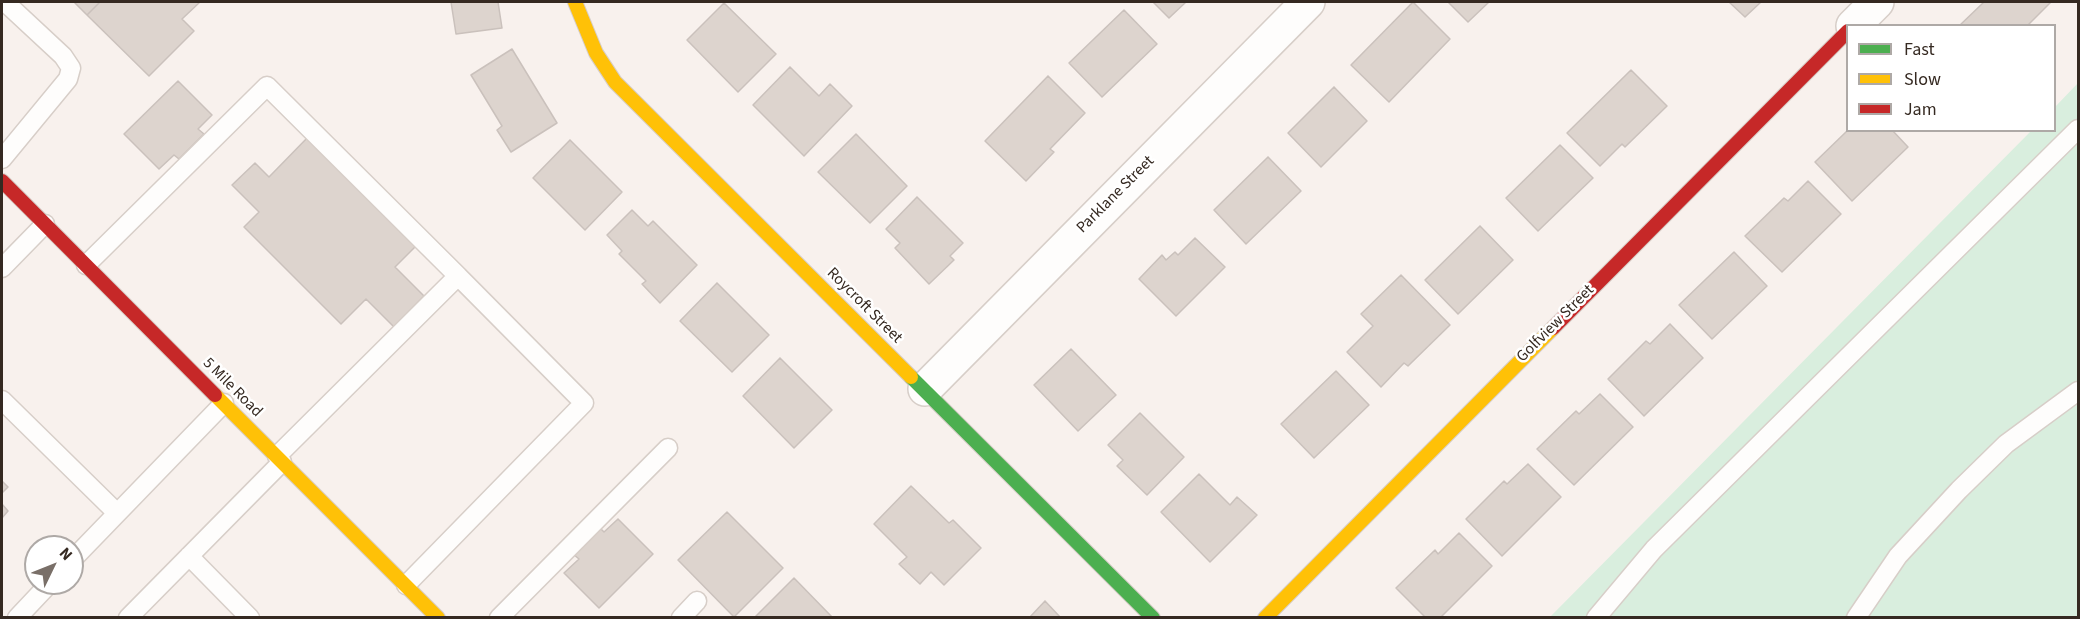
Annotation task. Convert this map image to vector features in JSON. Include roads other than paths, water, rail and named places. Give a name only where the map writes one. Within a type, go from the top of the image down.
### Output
[{"type":"street","name":"Roycroft Street","points":[[575,2],[581,22],[596,53],[615,82],[1153,618]]},
{"type":"street","name":"Parklane Street","points":[[924,389],[1308,2]]},
{"type":"street","points":[[1855,24],[1877,2]]},
{"type":"street","name":"Golfview Street","points":[[1265,618],[1846,33]]},
{"type":"street","name":"5 Mile Road","points":[[2,181],[438,618]]},
{"type":"lane","points":[[2,159],[68,79],[71,68],[63,56],[5,2]]},
{"type":"lane","points":[[86,266],[267,86],[458,276],[584,403],[406,585]]},
{"type":"lane","points":[[1596,618],[1654,549],[2079,129]]},
{"type":"lane","points":[[2,268],[45,224]]},
{"type":"lane","points":[[128,618],[458,276]]},
{"type":"lane","points":[[1856,618],[1899,556],[1959,490],[2006,444],[2079,391]]},
{"type":"lane","points":[[2,400],[117,513]]},
{"type":"lane","points":[[84,547],[224,403]]},
{"type":"lane","points":[[499,618],[668,448]]},
{"type":"lane","points":[[189,556],[250,618]]},
{"type":"lane","points":[[17,618],[39,595]]},
{"type":"lane","points":[[681,618],[697,601]]}]
